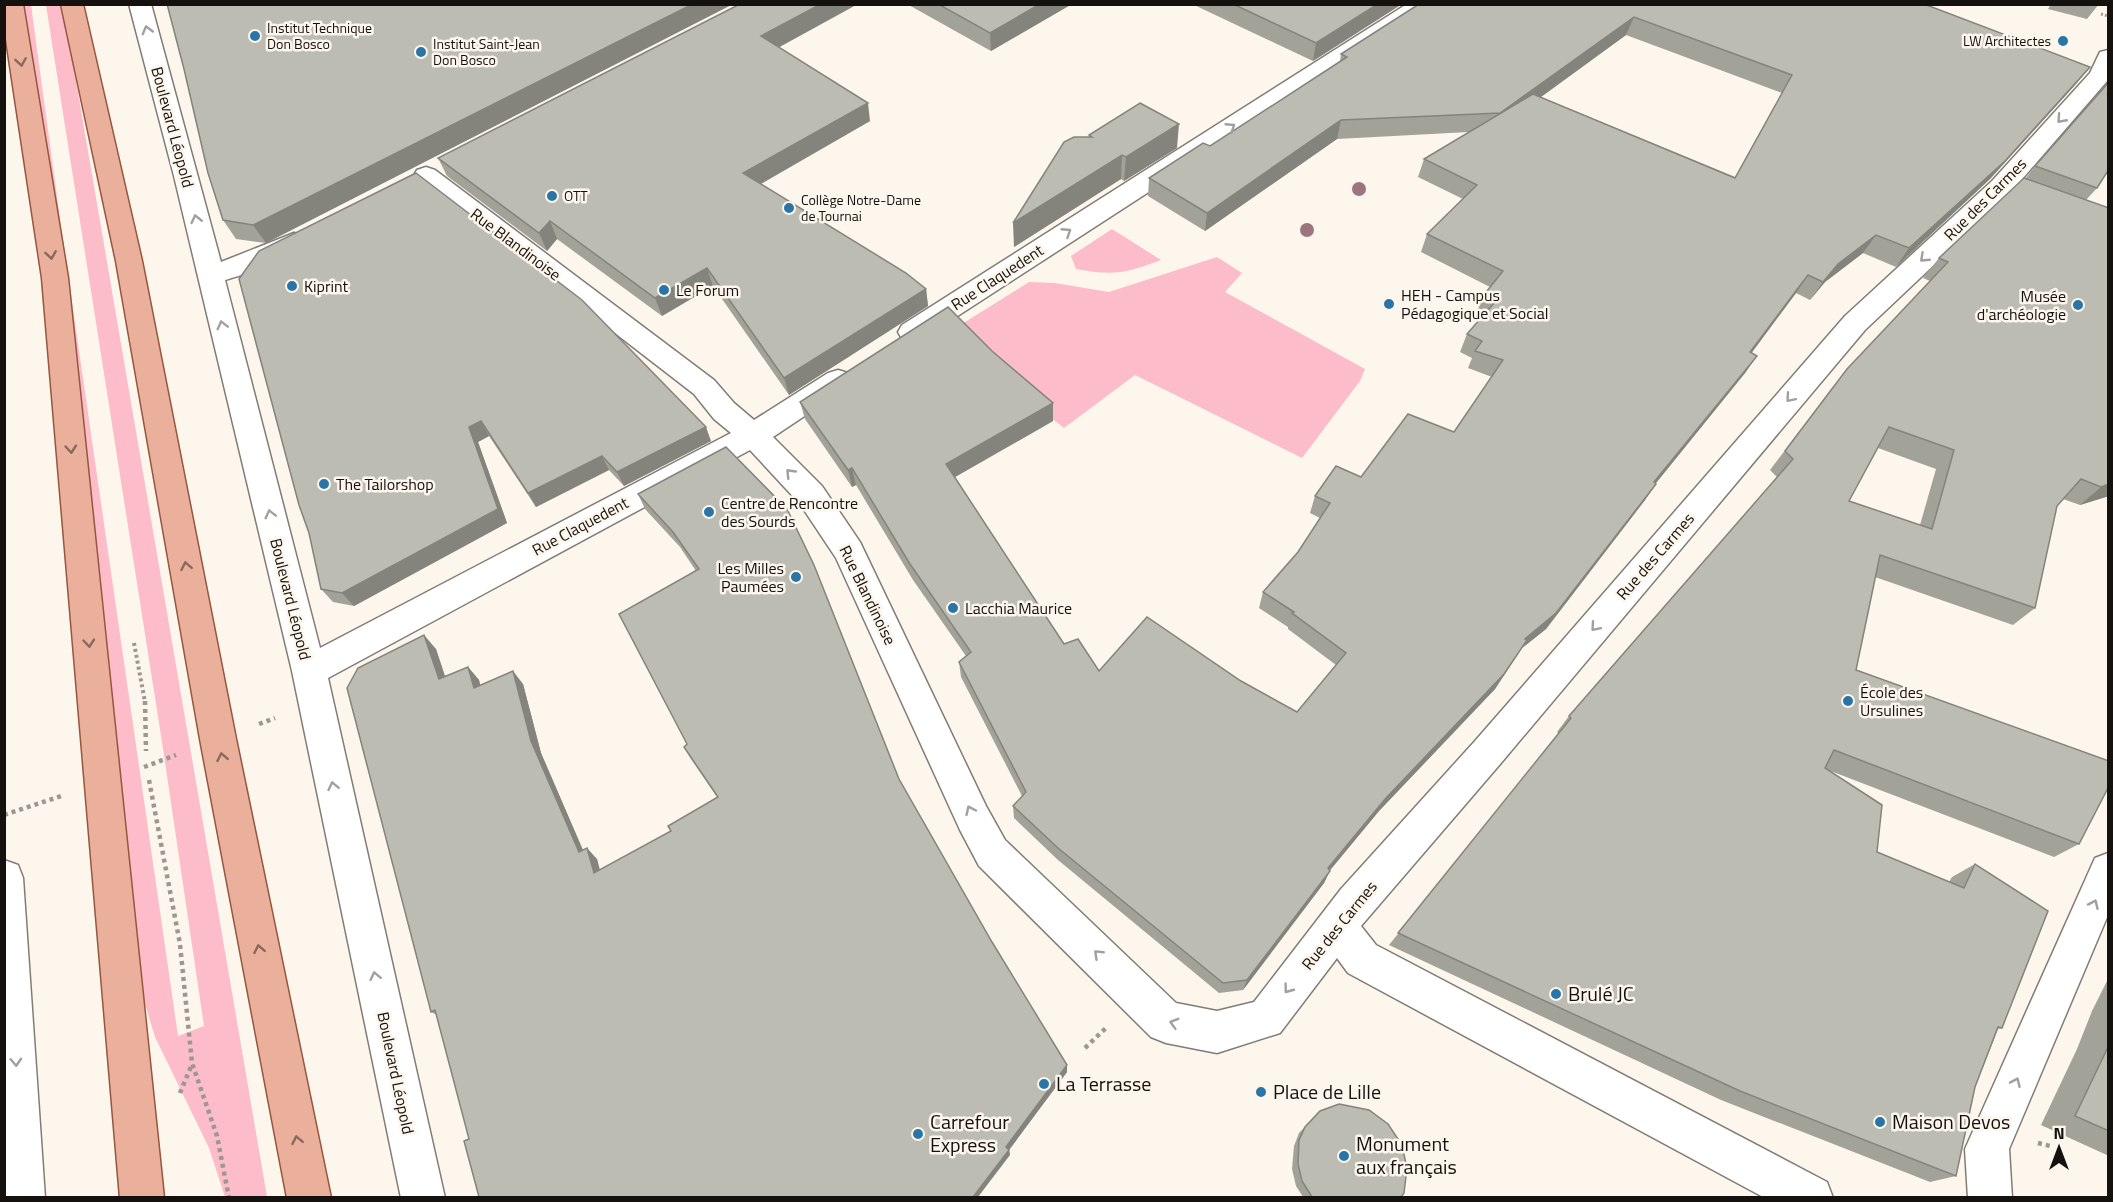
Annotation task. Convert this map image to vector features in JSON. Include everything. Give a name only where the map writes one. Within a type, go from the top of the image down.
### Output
[{"type":"main road","points":[[12,4],[55,278],[102,782],[146,1196]]},
{"type":"main road","points":[[72,4],[129,261],[218,739],[309,1197]]},
{"type":"street","name":"Boulevard Léopold","points":[[140,4],[186,176],[312,687],[423,1197]]},
{"type":"street","name":"Rue Claquedent","points":[[888,347],[1423,4]]},
{"type":"street","name":"Rue des Carmes","points":[[1217,1032],[1266,1019],[1336,926],[1855,322],[2001,188],[2099,70]]},
{"type":"street","name":"Rue Blandinoise","points":[[426,175],[704,387],[724,411],[753,435],[811,495],[849,551],[973,818],[992,853],[1166,1022],[1217,1032]]},
{"type":"street","points":[[210,276],[271,254],[312,233]]},
{"type":"street","name":"Rue Claquedent","points":[[312,687],[753,435],[859,366]]},
{"type":"street","points":[[1990,1197],[1987,1149],[2109,871]]},
{"type":"street","points":[[4,878],[23,1197]]},
{"type":"street","points":[[1336,926],[1362,959],[1811,1197]]},
{"type":"path","points":[[2101,14],[2109,16]]},
{"type":"path","points":[[4,815],[218,739],[312,687]]},
{"type":"path","points":[[192,1063],[217,1136],[229,1197]]},
{"type":"shaded area","points":[[13,5],[31,5],[178,1036],[204,1026],[162,742],[46,5],[63,5],[267,1197],[225,1197],[209,1148],[155,1037],[142,994]]},
{"type":"shaded area","points":[[1112,229],[1161,260],[1120,272],[1076,269],[1071,256]]},
{"type":"shaded area","points":[[1217,257],[1242,273],[1225,292],[1365,369],[1360,381],[1302,458],[1135,375],[1064,428],[1018,392],[957,327],[1029,282],[1055,283],[1109,292]]},
{"type":"building","points":[[167,4],[693,4],[253,225],[223,220],[208,173]]},
{"type":"building","points":[[740,4],[821,4],[761,36],[868,103],[743,173],[906,273],[926,289],[784,378],[707,268],[655,298],[550,221],[539,233],[438,158]]},
{"type":"building","points":[[938,4],[1040,4],[990,33]]},
{"type":"building","points":[[1233,4],[1378,4],[1316,43]]},
{"type":"building","points":[[1419,4],[1924,4],[2090,67],[2005,161],[1909,248],[1876,235],[1838,264],[1823,282],[1808,275],[1750,352],[1757,356],[1654,482],[1656,484],[1556,613],[1525,639],[1527,640],[1504,674],[1386,798],[1328,868],[1330,871],[1247,980],[1223,983],[1058,848],[1013,806],[1026,792],[959,662],[971,652],[910,564],[852,468],[848,470],[800,402],[948,307],[992,351],[1053,403],[946,464],[1064,644],[1078,639],[1099,671],[1147,617],[1241,681],[1297,712],[1346,653],[1292,613],[1294,612],[1263,592],[1298,552],[1330,503],[1315,496],[1336,466],[1361,477],[1408,414],[1454,432],[1503,360],[1475,351],[1482,341],[1467,334],[1495,302],[1483,296],[1503,271],[1427,234],[1477,185],[1424,159],[1533,94],[1735,178],[1792,75],[1634,17],[1500,113],[1341,120],[1207,213],[1149,178],[1203,143],[1210,146],[1347,57],[1341,54]]},
{"type":"building","points":[[2109,82],[2109,169],[2097,188],[2035,166]]},
{"type":"building","points":[[1140,103],[1179,124],[1126,157],[1122,155],[1013,223],[1064,142],[1074,137],[1092,137],[1089,135]]},
{"type":"building","points":[[416,173],[582,300],[706,427],[617,472],[602,456],[528,493],[481,421],[469,427],[498,509],[342,593],[321,589],[309,533],[299,505],[239,279],[259,251]]},
{"type":"building","points":[[2024,178],[2109,208],[2109,484],[2101,487],[2081,479],[2057,506],[2035,608],[1880,555],[1856,670],[2109,761],[2109,786],[2079,844],[1834,750],[1825,768],[1882,805],[1877,852],[1964,888],[1975,864],[2048,911],[2002,1028],[1998,1027],[1975,1087],[1956,1176],[1740,1091],[1398,933],[1571,718],[1569,716],[1793,459],[1785,451],[1847,369],[1948,262],[1939,258]],"holes":[[[1889,427],[1954,450],[1932,529],[1849,501]]]},
{"type":"building","points":[[726,447],[787,509],[814,565],[899,779],[992,942],[1067,1065],[1006,1147],[1009,1150],[973,1197],[479,1197],[464,1141],[469,1139],[435,1010],[431,1012],[347,688],[358,668],[424,635],[439,679],[468,667],[474,688],[513,671],[531,741],[579,852],[587,848],[594,873],[671,831],[668,826],[718,797],[684,747],[687,744],[619,614],[699,569],[673,532],[638,494]]},
{"type":"building","points":[[2109,1045],[2109,1131],[2075,1116]]},
{"type":"building","name":"Monument aux français","points":[[1339,1104],[1369,1110],[1388,1124],[1402,1145],[1407,1168],[1404,1193],[1401,1197],[1312,1197],[1302,1181],[1298,1164],[1299,1140],[1305,1127],[1320,1111]]},
{"type":"place","name":"Institut Technique Don Bosco","points":[[255,36]]},
{"type":"place","name":"LW Architectes","points":[[2063,41]]},
{"type":"place","name":"Institut Saint-Jean Don Bosco","points":[[421,52]]},
{"type":"place","name":"OTT","points":[[552,196]]},
{"type":"place","name":"Collège Notre-Dame de Tournai","points":[[789,208]]},
{"type":"place","name":"Kiprint","points":[[292,286]]},
{"type":"place","name":"Le Forum","points":[[664,290]]},
{"type":"place","name":"HEH - Campus Pédagogique et Social","points":[[1389,304]]},
{"type":"place","name":"Musée d'archéologie","points":[[2078,305]]},
{"type":"place","name":"The Tailorshop","points":[[324,484]]},
{"type":"place","name":"Centre de Rencontre des Sourds","points":[[709,512]]},
{"type":"place","name":"Les Milles Paumées","points":[[796,577]]},
{"type":"place","name":"Lacchia Maurice","points":[[953,608]]},
{"type":"place","name":"École des Ursulines","points":[[1848,701]]},
{"type":"place","name":"Brulé JC","points":[[1556,994]]},
{"type":"place","name":"La Terrasse","points":[[1044,1084]]},
{"type":"place","name":"Place de Lille","points":[[1261,1092]]},
{"type":"place","name":"Maison Devos","points":[[1880,1122]]},
{"type":"place","name":"Carrefour Express","points":[[918,1134]]},
{"type":"place","name":"Monument aux français","points":[[1344,1156]]}]
